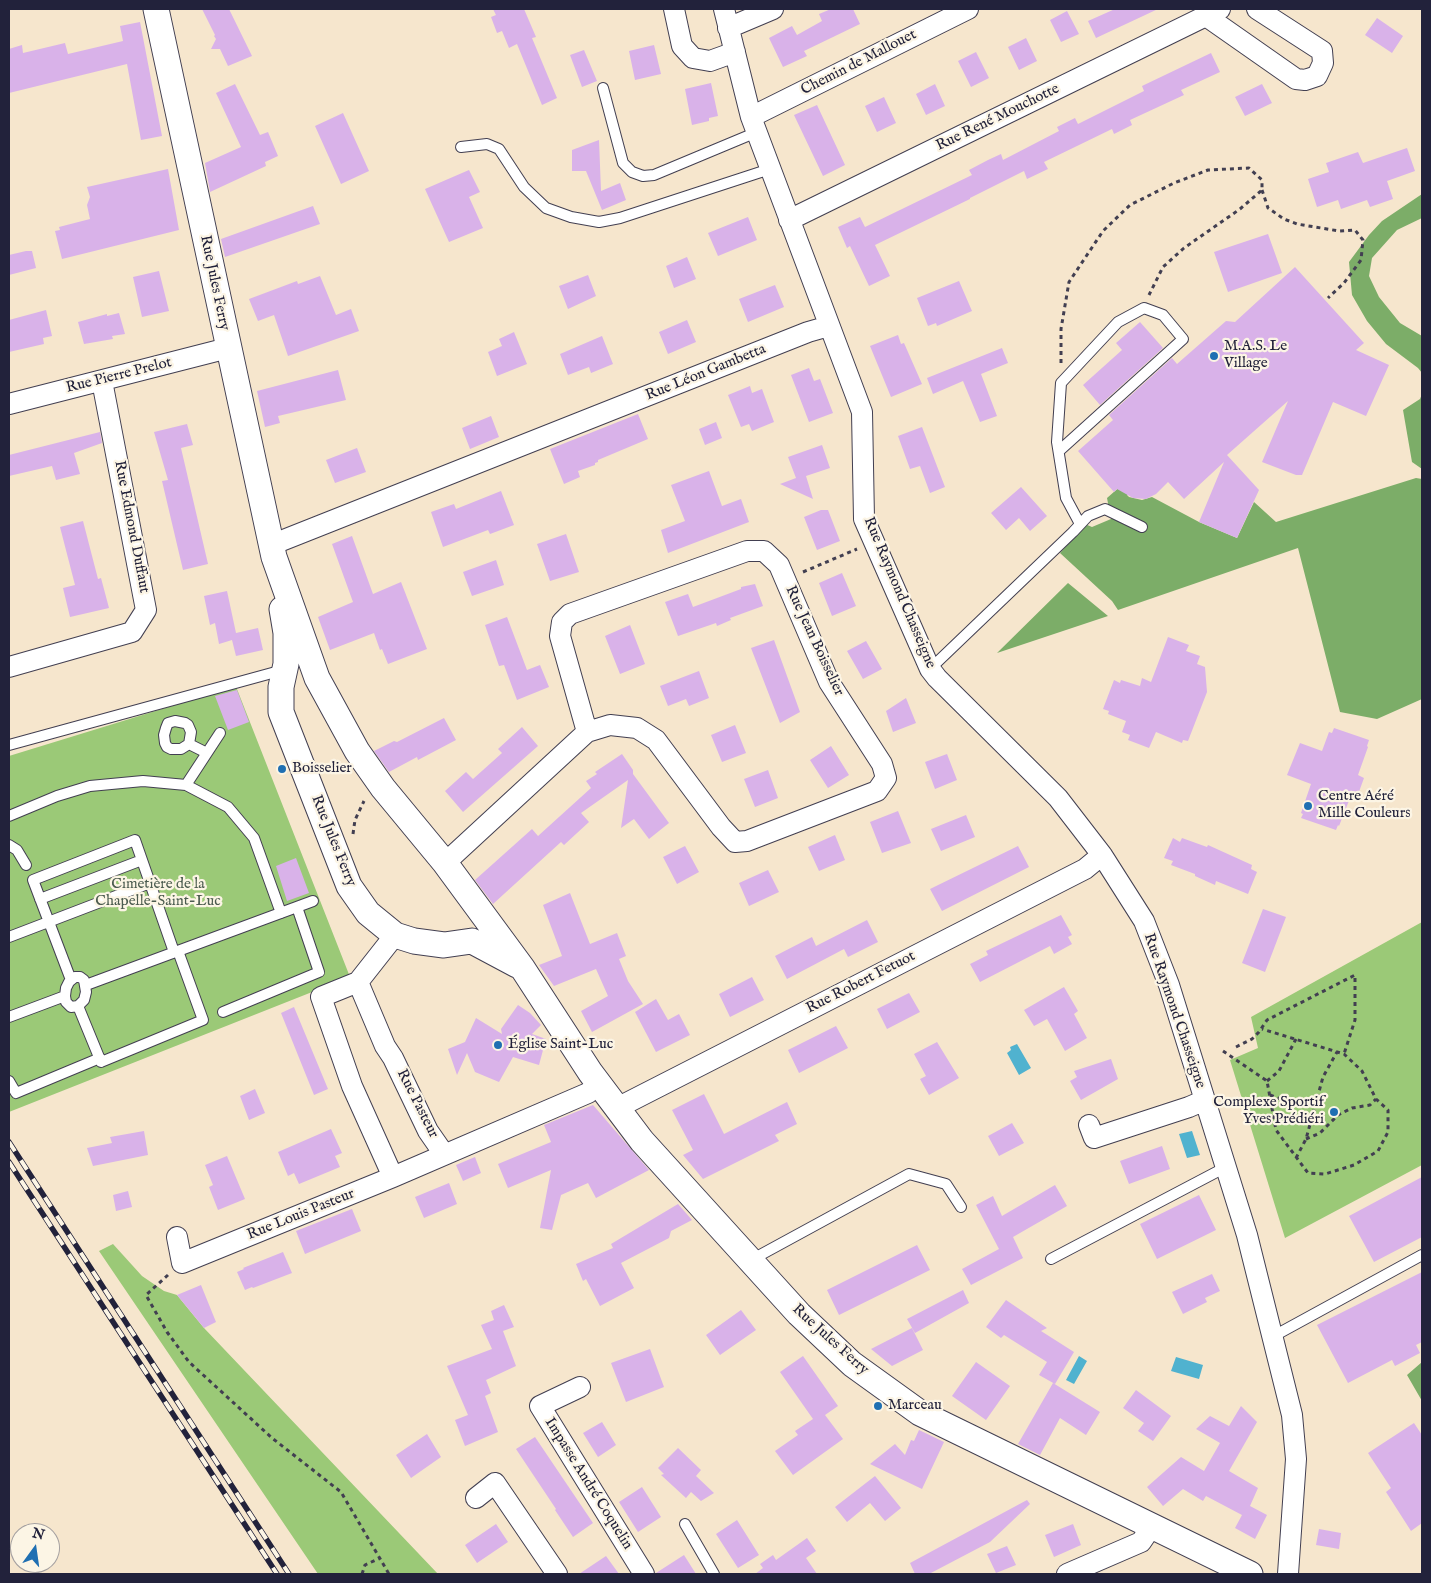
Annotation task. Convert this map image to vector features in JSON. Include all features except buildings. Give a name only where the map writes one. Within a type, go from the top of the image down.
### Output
[{"type":"street","name":"Rue Jules Ferry","points":[[156,9],[273,551],[286,633],[286,664],[283,678],[281,712],[349,886],[368,913],[379,924],[395,935],[414,941],[444,945],[472,941],[523,969]]},
{"type":"street","points":[[674,9],[682,46],[693,58],[710,61],[735,52]]},
{"type":"street","points":[[724,9],[754,125],[829,326]]},
{"type":"street","points":[[728,28],[773,9]]},
{"type":"street","name":"Chemin de Mallouet","points":[[754,125],[968,9]]},
{"type":"street","name":"Rue René Mouchotte","points":[[790,220],[1213,12],[1296,79],[1305,80],[1317,76],[1323,63],[1322,51],[1256,9]]},
{"type":"street","name":"Rue Raymond Chasseigne","points":[[829,326],[862,412],[864,519],[930,669],[1058,798],[1102,855],[1144,921],[1169,985],[1247,1235],[1292,1415],[1296,1459],[1288,1574]]},
{"type":"street","name":"Rue Léon Gambetta","points":[[273,551],[799,336],[829,326]]},
{"type":"street","name":"Rue Pierre Prelot","points":[[9,404],[228,348]]},
{"type":"street","name":"Rue Edmond Duffaut","points":[[9,667],[132,632],[146,610],[102,381]]},
{"type":"street","name":"Rue Jules Ferry","points":[[273,551],[317,678],[357,751],[383,788],[445,863],[523,969],[598,1084],[642,1141],[799,1314],[852,1364],[920,1413],[1250,1574]]},
{"type":"street","name":"Rue Jean Boisselier","points":[[445,863],[587,732],[610,725],[637,728],[656,740],[721,827],[735,842],[747,841],[877,791],[886,778],[882,764],[829,682],[779,565],[764,551],[747,551],[570,614],[562,622],[560,636],[587,732]]},
{"type":"street","points":[[283,678],[297,670],[307,672],[317,678]]},
{"type":"street","name":"Rue Robert Fetuot","points":[[618,1108],[1085,869],[1102,855]]},
{"type":"street","points":[[472,941],[479,909]]},
{"type":"street","points":[[393,1177],[352,1086],[321,997],[358,982],[395,935]]},
{"type":"street","name":"Rue Pasteur","points":[[358,982],[385,1046],[393,1058],[428,1131],[444,1154],[588,1093],[598,1084]]},
{"type":"street","points":[[1089,1125],[1094,1138],[1205,1100]]},
{"type":"street","name":"Rue Louis Pasteur","points":[[182,1264],[444,1154]]},
{"type":"street","points":[[177,1237],[182,1264]]},
{"type":"street","name":"Impasse André Coquelin","points":[[580,1388],[540,1406],[644,1574]]},
{"type":"street","points":[[476,1498],[496,1483],[557,1574]]},
{"type":"street","points":[[1067,1574],[1141,1542],[1152,1526]]},
{"type":"lane","points":[[602,88],[623,163],[632,172],[643,176],[654,175],[754,125]]},
{"type":"lane","points":[[461,147],[487,144],[499,149],[524,187],[546,208],[571,217],[599,222],[620,218],[770,169]]},
{"type":"lane","points":[[1058,451],[1183,339],[1163,315],[1144,308],[1118,322],[1061,383],[1058,451],[1066,498],[1080,524]]},
{"type":"lane","points":[[930,669],[1088,516],[1105,509],[1142,527]]},
{"type":"lane","points":[[9,745],[283,678]]},
{"type":"lane","points":[[186,785],[220,733]]},
{"type":"lane","points":[[189,744],[207,754]]},
{"type":"lane","points":[[9,816],[57,796],[90,786],[143,781],[186,785],[228,807],[254,838],[280,913]]},
{"type":"lane","points":[[71,980],[32,880],[135,840],[203,1020],[101,1062],[78,1006]]},
{"type":"lane","points":[[9,845],[17,850],[26,865]]},
{"type":"lane","points":[[40,899],[142,860]]},
{"type":"lane","points":[[9,937],[150,883]]},
{"type":"lane","points":[[86,985],[313,901]]},
{"type":"lane","points":[[223,1012],[320,972],[297,907]]},
{"type":"lane","points":[[75,977],[80,977],[86,985],[84,1000],[78,1006],[71,1008],[66,1002],[65,996],[66,988],[71,980],[75,977]]},
{"type":"lane","points":[[9,1017],[65,996]]},
{"type":"lane","points":[[9,1081],[16,1093],[100,1058]]},
{"type":"lane","points":[[1051,1259],[1226,1167]]},
{"type":"lane","points":[[751,1261],[909,1174],[946,1184],[961,1207]]},
{"type":"lane","points":[[1272,1337],[1422,1255]]},
{"type":"lane","points":[[684,1524],[714,1574]]},
{"type":"path","points":[[1061,383],[1061,329],[1069,282],[1103,231],[1130,206],[1174,184],[1208,170],[1249,168],[1262,180],[1262,190],[1268,208],[1284,219],[1296,224],[1339,231],[1355,230],[1363,240],[1361,260],[1344,283],[1328,298]]},
{"type":"path","points":[[1144,308],[1152,287],[1163,267],[1184,248],[1240,209],[1262,190]]},
{"type":"path","points":[[785,580],[874,542]]},
{"type":"path","points":[[352,841],[355,820],[366,798]]},
{"type":"path","points":[[1236,1047],[1252,1039],[1262,1029],[1266,1020],[1355,975],[1355,1020],[1344,1054]]},
{"type":"path","points":[[1223,1051],[1267,1081],[1276,1130],[1308,1173],[1326,1174],[1354,1165],[1378,1152],[1388,1132],[1388,1110],[1376,1099],[1362,1071],[1344,1054],[1262,1029]]},
{"type":"path","points":[[1267,1081],[1278,1071],[1296,1039]]},
{"type":"path","points":[[1295,1158],[1306,1139],[1323,1077],[1338,1052]]},
{"type":"path","points":[[1269,1094],[1291,1103],[1315,1104]]},
{"type":"path","points":[[1306,1139],[1320,1133],[1338,1115],[1352,1108],[1370,1105],[1376,1099]]},
{"type":"path","points":[[182,1264],[146,1295],[167,1332],[189,1362],[244,1413],[272,1438],[341,1492],[390,1574]]},
{"type":"path","points":[[362,1574],[365,1565],[380,1558]]},
{"type":"green space","points":[[1422,194],[1422,218],[1397,230],[1372,258],[1369,276],[1379,297],[1400,323],[1422,336],[1422,373],[1386,344],[1367,321],[1352,295],[1349,262],[1382,221]]},
{"type":"green space","points":[[1422,394],[1422,469],[1412,462],[1403,410],[1420,399]]},
{"type":"green space","points":[[1416,478],[1422,479],[1422,699],[1377,719],[1340,712],[1298,548],[1118,610],[1112,601],[1060,553],[1085,524],[1092,527],[1111,519],[1107,498],[1123,484],[1130,489],[1127,495],[1129,497],[1142,500],[1152,497],[1199,522],[1237,538],[1254,502],[1276,522]]},
{"type":"green space","points":[[1068,583],[1108,616],[997,653]]},
{"type":"green space","name":"Cimetière de la Chapelle-Saint-Luc","points":[[235,684],[350,977],[9,1112],[9,756],[214,693]]},
{"type":"green space","name":"Complexe Sportif Yves Prédiéri","points":[[1422,922],[1422,1165],[1285,1238],[1230,1060],[1258,1048],[1251,1017]]},
{"type":"green space","points":[[113,1244],[142,1276],[164,1291],[177,1295],[204,1328],[438,1574],[318,1574],[99,1251]]},
{"type":"green space","points":[[1422,1362],[1422,1401],[1407,1375]]},
{"type":"water","points":[[1017,1044],[1031,1068],[1019,1075],[1007,1053],[1011,1050],[1010,1047]]},
{"type":"water","points":[[1192,1131],[1200,1155],[1187,1158],[1179,1134]]},
{"type":"water","points":[[1079,1356],[1087,1361],[1074,1384],[1066,1380]]},
{"type":"water","points":[[1176,1357],[1203,1365],[1199,1379],[1171,1371]]},
{"type":"railway","points":[[9,1142],[289,1574]]},
{"type":"railway","points":[[9,1162],[277,1574]]},
{"type":"place","name":"M.A.S. Le Village","points":[[1214,356]]},
{"type":"place","name":"Boisselier","points":[[282,769]]},
{"type":"place","name":"Centre Aéré Mille Couleurs","points":[[1308,806]]},
{"type":"place","name":"Église Saint-Luc","points":[[498,1045]]},
{"type":"place","name":"Complexe Sportif Yves Prédiéri","points":[[1334,1112]]},
{"type":"place","name":"Marceau","points":[[878,1406]]}]
